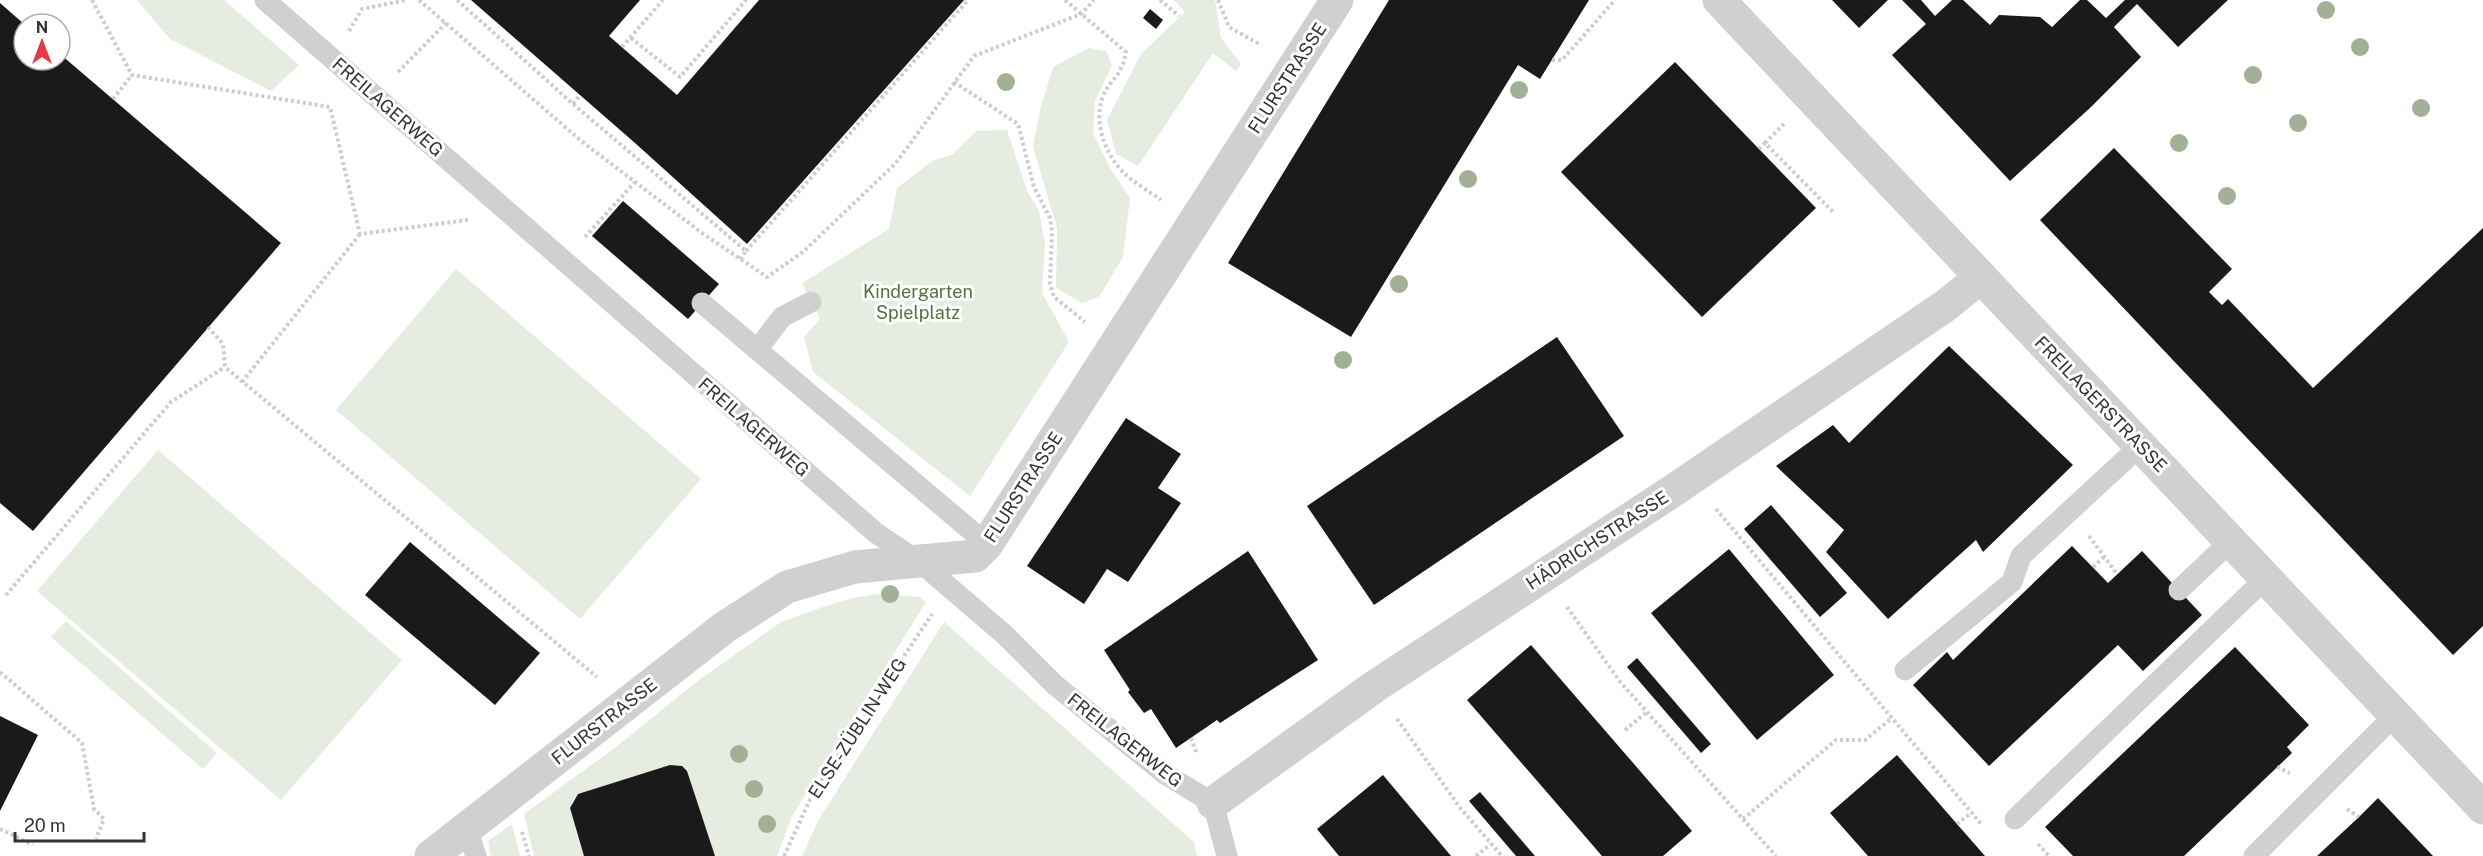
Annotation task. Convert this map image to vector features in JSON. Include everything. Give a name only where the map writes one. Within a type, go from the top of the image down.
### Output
[{"type":"street","name":"FLURSTRASSE","points":[[431,856],[471,842],[725,627],[787,586],[855,567],[921,563],[975,556],[987,544],[1337,0]]},
{"type":"street","name":"FREILAGERSTRASSE","points":[[1719,0],[2483,808]]},
{"type":"street","name":"HÄDRICHSTRASSE","points":[[1213,803],[1374,687],[1691,478],[1945,306],[1981,277]]},
{"type":"lane","name":"FREILAGERWEG","points":[[265,0],[876,533],[921,563],[1005,634],[1055,685],[1165,774],[1213,803]]},
{"type":"lane","points":[[758,350],[782,317],[812,302]]},
{"type":"lane","points":[[702,303],[987,544]]},
{"type":"lane","points":[[1905,670],[2012,582],[2021,556],[2140,446]]},
{"type":"lane","points":[[2179,590],[2231,542]]},
{"type":"lane","points":[[2015,819],[2266,578]]},
{"type":"lane","points":[[2254,856],[2395,715]]},
{"type":"lane","points":[[1213,803],[1227,856]]},
{"type":"path","points":[[92,0],[132,75]]},
{"type":"path","points":[[349,32],[362,9],[406,0]]},
{"type":"path","points":[[419,0],[580,140],[767,277],[803,252],[896,163],[974,56],[1081,14],[1094,0]]},
{"type":"path","points":[[457,0],[573,104],[746,251]]},
{"type":"path","points":[[622,47],[663,0]]},
{"type":"path","points":[[632,38],[680,77],[746,0]]},
{"type":"path","points":[[740,259],[968,0]]},
{"type":"path","points":[[1065,0],[1126,52],[1123,68],[1103,96],[1099,123],[1105,147],[1124,173],[1161,201]]},
{"type":"path","points":[[1161,0],[1179,16]]},
{"type":"path","points":[[1218,0],[1229,27],[1263,46]]},
{"type":"path","points":[[1552,60],[1562,60],[1615,0]]},
{"type":"path","points":[[390,67],[397,73],[446,23]]},
{"type":"path","points":[[112,99],[132,75]]},
{"type":"path","points":[[132,75],[330,107],[360,234]]},
{"type":"path","points":[[954,82],[1018,124],[1034,187],[1050,218],[1052,231],[1050,284],[1054,297],[1093,328]]},
{"type":"path","points":[[573,104],[580,95]]},
{"type":"path","points":[[1759,149],[1774,133]]},
{"type":"path","points":[[1765,143],[1834,213]]},
{"type":"path","points":[[242,382],[360,234],[511,215]]},
{"type":"path","points":[[208,327],[223,344],[225,368],[602,681]]},
{"type":"path","points":[[6,595],[171,402],[225,368]]},
{"type":"path","points":[[1691,478],[1987,831]]},
{"type":"path","points":[[2069,513],[2117,574]]},
{"type":"path","points":[[2092,567],[2105,556]]},
{"type":"path","points":[[1544,575],[1621,683],[1776,856]]},
{"type":"path","name":"ELSE-ZÜBLIN-WEG","points":[[784,856],[814,791],[938,605]]},
{"type":"path","points":[[0,672],[82,743],[94,809],[104,819],[96,839]]},
{"type":"path","points":[[1374,687],[1461,809],[1502,856]]},
{"type":"path","points":[[1625,730],[1647,712]]},
{"type":"path","points":[[1743,819],[1836,741],[1865,740],[1892,718]]},
{"type":"path","points":[[1957,824],[1971,813]]},
{"type":"path","points":[[0,828],[33,845]]},
{"type":"path","points":[[1476,856],[1491,844]]},
{"type":"green space","points":[[137,0],[224,0],[299,65],[271,91],[170,39]]},
{"type":"green space","points":[[1174,0],[1215,0],[1221,38],[1241,64],[1236,71],[1213,53],[1138,166],[1116,154],[1107,120],[1141,54],[1185,12]]},
{"type":"green space","points":[[1089,48],[1106,51],[1112,65],[1095,101],[1093,133],[1110,168],[1130,198],[1123,257],[1099,297],[1082,303],[1056,288],[1057,228],[1033,147],[1040,110],[1053,67]]},
{"type":"green space","name":"Kindergarten Spielplatz","points":[[1007,130],[1027,191],[1039,211],[1045,243],[1042,293],[1069,342],[970,496],[813,372],[804,337],[820,319],[802,283],[889,229],[897,188],[932,161],[952,155],[976,131]]},
{"type":"green space","points":[[456,269],[701,479],[580,619],[336,410]]},
{"type":"green space","points":[[158,450],[402,660],[281,800],[37,591]]},
{"type":"green space","points":[[878,594],[919,597],[926,602],[792,816],[777,856],[715,856],[687,771],[682,766],[670,765],[579,794],[570,808],[584,856],[534,856],[524,814],[616,747],[699,680],[781,622],[853,598]]},
{"type":"green space","points":[[66,621],[217,753],[203,769],[51,637]]},
{"type":"green space","points":[[944,622],[1194,842],[1197,856],[802,856],[819,819]]},
{"type":"green space","points":[[512,824],[520,856],[491,856],[488,841]]},
{"type":"building","points":[[471,0],[640,0],[609,36],[677,95],[759,0],[964,0],[747,244]]},
{"type":"building","points":[[1389,0],[1589,0],[1540,79],[1518,65],[1351,337],[1228,263]]},
{"type":"building","points":[[1832,0],[1888,0],[1859,28]]},
{"type":"building","points":[[1902,0],[1921,0],[1935,16],[1952,0],[1963,0],[1990,25],[1999,15],[2040,17],[2052,27],[2080,0],[2087,0],[2106,18],[2125,0],[2228,0],[2178,47],[2137,4],[2114,27],[2141,57],[2091,107],[2010,181],[1892,55],[1926,24]]},
{"type":"building","points":[[0,3],[12,14],[12,72],[72,72],[72,64],[281,243],[33,531],[0,503]]},
{"type":"building","points":[[1150,9],[1163,20],[1156,29],[1143,18]]},
{"type":"building","points":[[1675,62],[1816,208],[1702,317],[1561,172]]},
{"type":"building","points":[[2114,148],[2232,269],[2209,292],[2222,305],[2228,299],[2313,388],[2483,228],[2483,626],[2453,655],[2040,220]]},
{"type":"building","points":[[623,201],[719,284],[688,319],[592,236]]},
{"type":"building","points":[[1557,337],[1624,436],[1374,605],[1307,506]]},
{"type":"building","points":[[1949,346],[2073,465],[1983,552],[1976,540],[1888,619],[1826,552],[1844,530],[1776,466],[1833,425],[1849,443]]},
{"type":"building","points":[[1126,418],[1181,454],[1158,488],[1181,503],[1128,582],[1107,569],[1084,604],[1027,566]]},
{"type":"building","points":[[1771,505],[1847,593],[1820,617],[1744,529]]},
{"type":"building","points":[[410,542],[540,653],[495,705],[365,595]]},
{"type":"building","points":[[2072,546],[2108,583],[2142,551],[2202,615],[2143,671],[2118,645],[1989,766],[1913,685],[1947,652],[1953,660]]},
{"type":"building","points":[[1729,549],[1834,675],[1757,740],[1651,613]]},
{"type":"building","points":[[1248,551],[1318,660],[1220,723],[1217,720],[1176,748],[1151,709],[1144,713],[1128,692],[1130,690],[1104,650]]},
{"type":"building","points":[[1531,645],[1692,831],[1663,856],[1602,856],[1467,700]]},
{"type":"building","points":[[2235,647],[2309,725],[2287,747],[2292,753],[2184,856],[2073,856],[2045,827]]},
{"type":"building","points":[[1637,658],[1711,744],[1701,753],[1627,667]]},
{"type":"building","points":[[0,716],[38,735],[0,811]]},
{"type":"building","points":[[1897,755],[1985,856],[1868,856],[1830,813]]},
{"type":"building","points":[[670,765],[682,766],[687,771],[715,856],[584,856],[570,808],[578,794]]},
{"type":"building","points":[[1383,775],[1451,856],[1339,856],[1317,829]]},
{"type":"building","points":[[1480,792],[1535,856],[1516,856],[1469,801]]},
{"type":"building","points":[[2378,798],[2433,856],[2317,856],[2359,817]]}]
